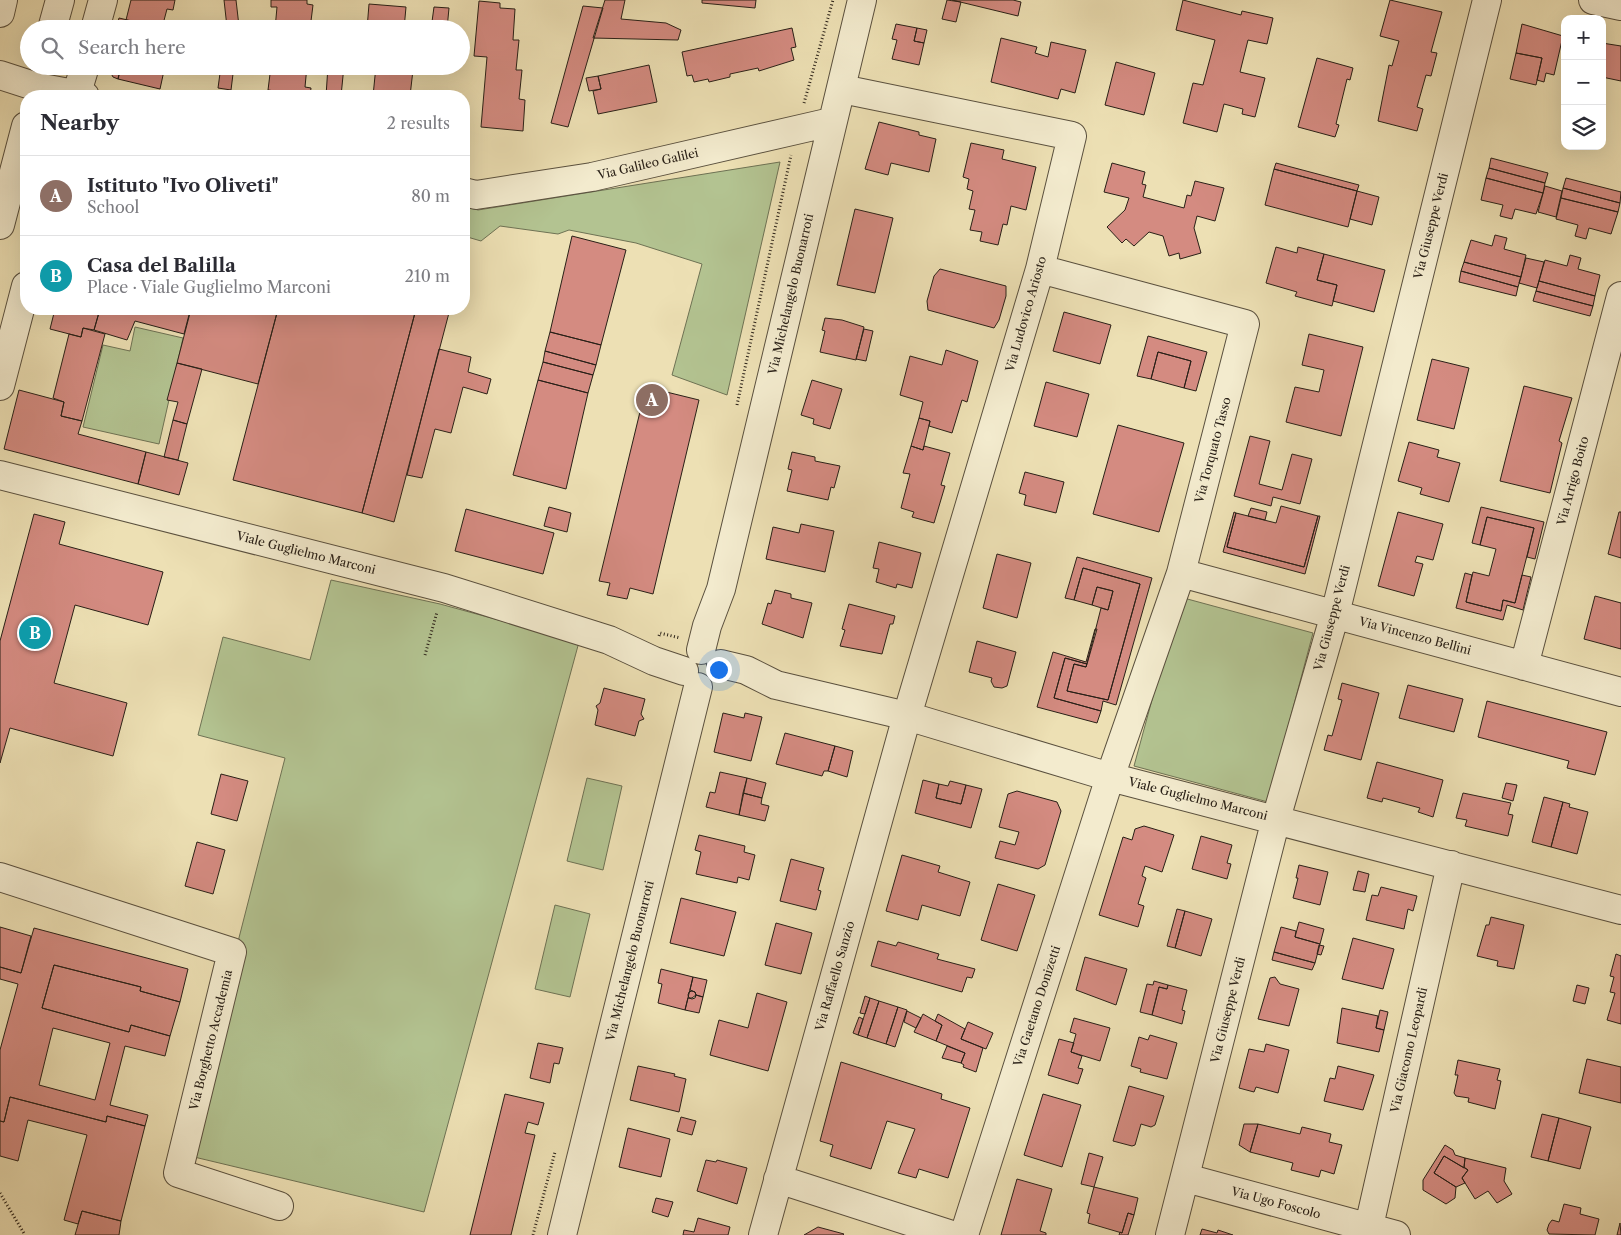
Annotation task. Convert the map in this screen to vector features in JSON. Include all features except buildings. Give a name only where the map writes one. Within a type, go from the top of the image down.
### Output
[{"type":"street","points":[[0,13],[3,0]]},
{"type":"street","points":[[54,20],[60,0]]},
{"type":"street","points":[[97,20],[103,0]]},
{"type":"street","name":"Via Michelangelo Buonarroti","points":[[562,1235],[704,666],[707,626],[721,589],[862,0]]},
{"type":"street","name":"Via Giuseppe Verdi","points":[[1170,1235],[1276,819],[1335,614],[1487,0]]},
{"type":"street","points":[[1593,0],[1621,6]]},
{"type":"street","points":[[0,75],[60,90]]},
{"type":"street","points":[[80,90],[83,75]]},
{"type":"street","name":"Via Ludovico Ariosto","points":[[842,89],[1072,136],[1040,269],[907,716]]},
{"type":"street","name":"Via Galileo Galilei","points":[[470,194],[476,195],[592,177],[832,122]]},
{"type":"street","points":[[0,226],[20,149]]},
{"type":"street","name":"Via Torquato Tasso","points":[[1040,269],[1245,324],[1181,572],[1110,777]]},
{"type":"street","name":"Via Arrigo Boito","points":[[1524,666],[1621,296]]},
{"type":"street","points":[[0,386],[20,309]]},
{"type":"street","name":"Viale Guglielmo Marconi","points":[[0,475],[444,588],[609,640],[657,646],[704,666],[746,670],[776,685],[907,716],[1110,777],[1621,910]]},
{"type":"street","name":"Via Vincenzo Bellini","points":[[1181,572],[1621,692]]},
{"type":"street","name":"Via Raffaello Sanzio","points":[[762,1235],[907,716]]},
{"type":"street","name":"Via Gaetano Donizetti","points":[[964,1235],[1110,777]]},
{"type":"street","name":"Via Giacomo Leopardi","points":[[1368,1231],[1450,865]]},
{"type":"street","name":"Via Borghetto Accademia","points":[[9,880],[232,952],[178,1173],[279,1206]]},
{"type":"street","name":"Via Ugo Foscolo","points":[[1186,1178],[1368,1231],[1396,1235]]},
{"type":"street","points":[[778,1179],[952,1235]]},
{"type":"path","points":[[425,655],[444,588]]},
{"type":"path","points":[[0,1193],[25,1235]]},
{"type":"green space","points":[[780,162],[727,395],[672,375],[702,264],[636,243],[569,230],[558,234],[500,226],[481,241],[470,238],[470,208],[478,210]]},
{"type":"green space","points":[[135,327],[183,338],[159,444],[83,427],[103,345],[130,351]]},
{"type":"green space","points":[[331,580],[440,604],[579,642],[424,1212],[190,1156],[220,1012],[285,758],[198,735],[223,637],[310,660]]},
{"type":"green space","points":[[1180,597],[1313,633],[1268,802],[1134,766]]},
{"type":"green space","points":[[587,778],[622,786],[603,870],[567,861]]},
{"type":"green space","points":[[555,905],[590,914],[570,997],[535,989]]},
{"type":"place","name":"Istituto \"Ivo Oliveti\"","points":[[652,400]]},
{"type":"place","name":"Casa del Balilla","points":[[35,633]]}]
